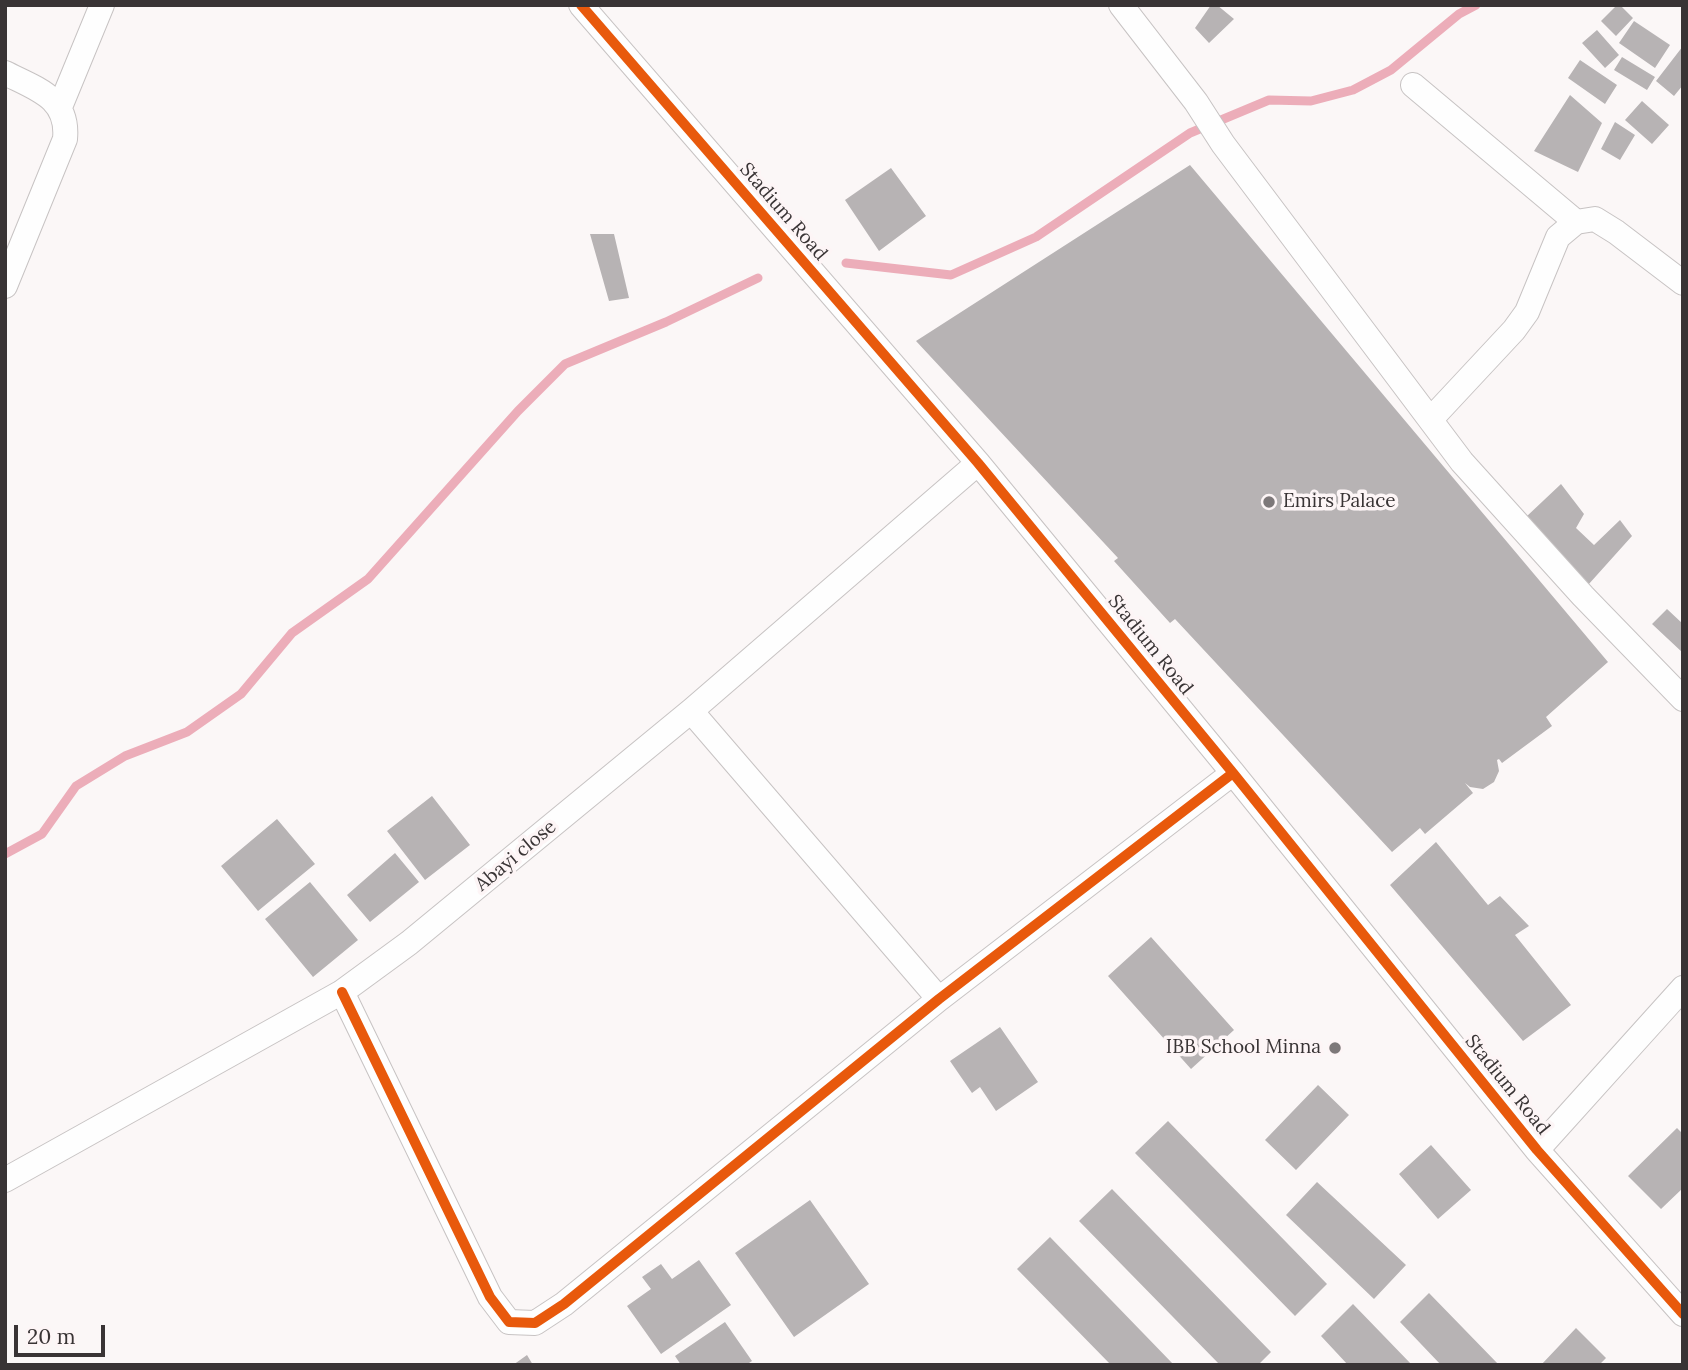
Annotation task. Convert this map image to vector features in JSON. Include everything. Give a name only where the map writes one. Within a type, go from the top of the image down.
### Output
[{"type":"street","points":[[60,107],[102,5]]},
{"type":"street","name":"Stadium Road","points":[[581,5],[978,463],[1233,773],[1537,1150],[1683,1314]]},
{"type":"street","points":[[1121,5],[1196,102],[1223,144],[1462,462],[1583,596],[1683,699]]},
{"type":"street","points":[[5,73],[43,91],[60,107],[66,124],[65,139],[5,286]]},
{"type":"street","points":[[1413,85],[1576,222]]},
{"type":"street","points":[[1431,419],[1514,330],[1527,312],[1558,237],[1576,222],[1595,219],[1683,283]]},
{"type":"street","name":"Abayi close","points":[[5,1180],[342,992],[410,943],[691,711],[978,463]]},
{"type":"street","points":[[691,711],[939,999]]},
{"type":"street","points":[[342,992],[490,1297],[509,1322],[535,1323],[564,1304],[939,999],[1233,773]]},
{"type":"street","points":[[1537,1150],[1683,988]]},
{"type":"building","points":[[1211,5],[1217,5],[1234,19],[1209,43],[1195,28]]},
{"type":"building","points":[[1617,5],[1633,18],[1616,36],[1601,21]]},
{"type":"building","points":[[1634,21],[1670,45],[1655,68],[1619,43]]},
{"type":"building","points":[[1597,30],[1619,55],[1605,68],[1582,43]]},
{"type":"building","points":[[1683,46],[1683,85],[1674,96],[1656,81]]},
{"type":"building","points":[[1622,57],[1655,77],[1647,90],[1614,70]]},
{"type":"building","points":[[1580,60],[1617,85],[1605,104],[1568,78]]},
{"type":"building","points":[[1570,95],[1602,123],[1578,172],[1534,151]]},
{"type":"building","points":[[1642,101],[1669,125],[1652,144],[1625,120]]},
{"type":"building","points":[[1615,122],[1635,135],[1620,160],[1601,149]]},
{"type":"building","name":"Emirs Palace","points":[[1190,165],[1608,662],[1546,717],[1552,726],[1502,763],[1497,760],[1499,771],[1494,782],[1483,789],[1470,787],[1465,783],[1473,793],[1425,834],[1420,828],[1392,852],[1175,619],[1170,623],[1114,561],[1118,558],[916,341]]},
{"type":"building","points":[[891,168],[926,216],[879,251],[845,200]]},
{"type":"building","points":[[590,234],[614,234],[629,298],[609,301]]},
{"type":"building","points":[[1561,484],[1584,514],[1576,528],[1594,545],[1620,520],[1632,536],[1588,585],[1526,517]]},
{"type":"building","points":[[1667,609],[1683,624],[1683,653],[1652,624]]},
{"type":"building","points":[[432,796],[470,845],[425,880],[387,831]]},
{"type":"building","points":[[277,819],[315,864],[258,911],[221,866]]},
{"type":"building","points":[[1436,842],[1488,905],[1500,896],[1529,926],[1515,935],[1571,1005],[1523,1041],[1390,885]]},
{"type":"building","points":[[395,853],[419,882],[370,922],[347,895]]},
{"type":"building","points":[[310,882],[358,940],[313,977],[265,919]]},
{"type":"building","points":[[1151,937],[1234,1030],[1191,1069],[1108,976]]},
{"type":"building","points":[[1000,1027],[1038,1082],[996,1111],[980,1087],[972,1093],[950,1061]]},
{"type":"building","points":[[1318,1085],[1349,1115],[1296,1170],[1265,1140]]},
{"type":"building","points":[[1168,1121],[1327,1284],[1295,1316],[1135,1153]]},
{"type":"building","points":[[1677,1128],[1683,1134],[1683,1188],[1661,1209],[1628,1176]]},
{"type":"building","points":[[1431,1145],[1471,1190],[1438,1219],[1399,1174]]},
{"type":"building","points":[[1317,1182],[1406,1265],[1374,1299],[1286,1215]]},
{"type":"building","points":[[1112,1189],[1271,1352],[1258,1365],[1220,1365],[1079,1221]]},
{"type":"building","points":[[810,1200],[869,1284],[794,1337],[735,1253]]},
{"type":"building","points":[[1050,1237],[1174,1365],[1111,1365],[1017,1269]]},
{"type":"building","points":[[699,1260],[731,1305],[661,1354],[627,1306],[651,1289],[642,1277],[661,1264],[672,1279]]},
{"type":"building","points":[[1429,1293],[1499,1365],[1441,1365],[1400,1322]]},
{"type":"building","points":[[1353,1304],[1412,1365],[1348,1365],[1321,1336]]},
{"type":"building","points":[[725,1322],[752,1361],[746,1365],[681,1365],[675,1356]]},
{"type":"building","points":[[1576,1328],[1606,1358],[1599,1365],[1541,1365]]},
{"type":"building","points":[[527,1355],[533,1365],[513,1365]]},
{"type":"waterway","points":[[846,263],[951,275],[1036,237],[1190,133],[1269,100],[1311,101],[1353,90],[1391,70],[1459,14],[1476,5]]},
{"type":"waterway","points":[[5,854],[42,834],[76,786],[125,756],[187,732],[241,694],[292,633],[368,579],[518,411],[565,364],[666,322],[758,278]]},
{"type":"cycle path","points":[[581,5],[978,463],[1233,773],[1537,1150],[1683,1314]]},
{"type":"cycle path","points":[[342,992],[490,1297],[509,1322],[535,1323],[564,1304],[939,999],[1233,773]]},
{"type":"place","name":"Emirs Palace","points":[[1269,502]]},
{"type":"place","name":"IBB School Minna","points":[[1335,1048]]}]
